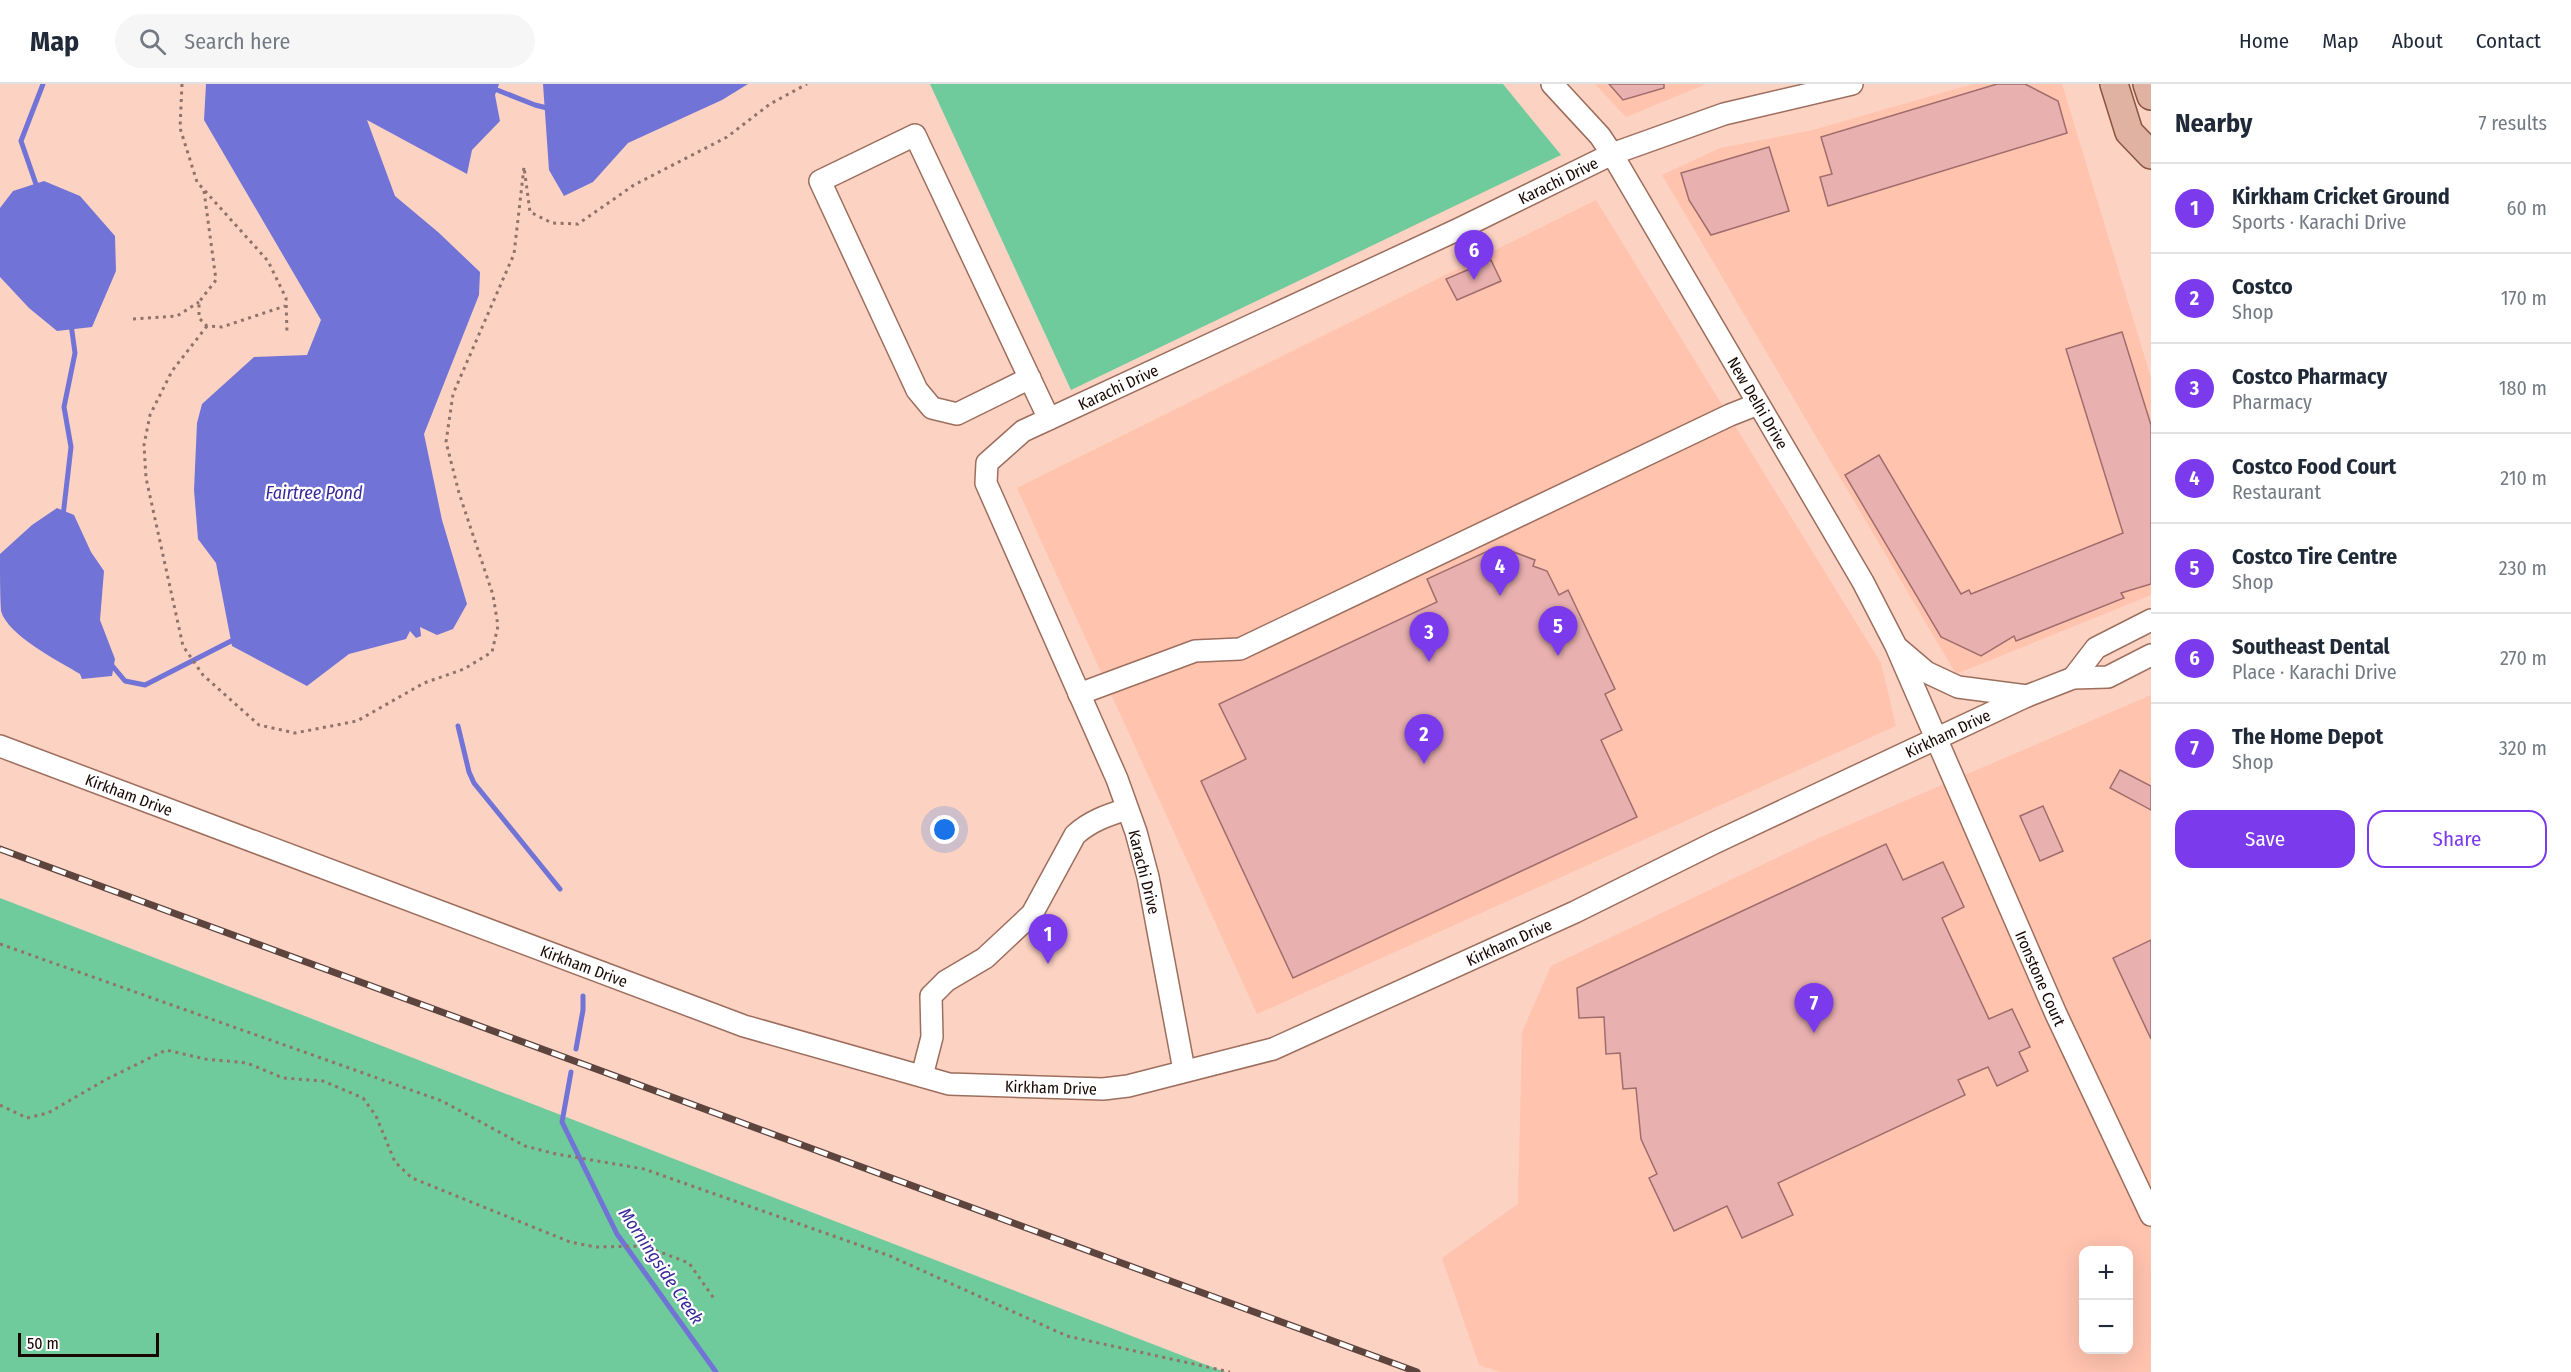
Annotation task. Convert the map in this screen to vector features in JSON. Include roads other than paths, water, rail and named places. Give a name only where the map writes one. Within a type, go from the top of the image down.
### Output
[{"type":"main road","points":[[2114,84],[2129,132],[2151,155]]},
{"type":"main road","points":[[2147,84],[2151,96]]},
{"type":"street","name":"New Delhi Drive","points":[[1552,84],[1600,136],[1612,154],[1863,582],[1896,646],[1937,739]]},
{"type":"street","name":"Karachi Drive","points":[[1184,1070],[1148,877],[1127,809],[1117,779],[986,483],[987,463],[1023,431],[1459,229],[1612,154],[1724,114],[1852,84]]},
{"type":"street","points":[[1030,378],[957,414],[932,408],[917,390],[820,181],[915,135],[1030,378],[1049,419]]},
{"type":"street","points":[[1080,694],[1195,651],[1240,649],[1758,404]]},
{"type":"street","points":[[2073,678],[2096,648],[2151,620]]},
{"type":"street","points":[[1896,646],[1926,672],[1958,687],[2028,696]]},
{"type":"street","name":"Kirkham Drive","points":[[0,746],[744,1026],[950,1084],[1079,1090],[1128,1086],[1273,1049],[1575,912],[1714,843],[2028,696],[2073,678],[2108,677],[2151,655]]},
{"type":"street","name":"Ironstone Court","points":[[1937,739],[2056,1014],[2151,1215]]},
{"type":"street","points":[[922,1076],[932,1037],[930,1004],[935,990],[985,958],[1032,914],[1075,835],[1085,826],[1102,817],[1127,809]]},
{"type":"water","name":"Fairtree Pond","points":[[206,84],[499,84],[495,95],[500,121],[472,150],[467,174],[367,120],[395,196],[438,232],[480,272],[479,295],[424,434],[442,520],[467,604],[453,629],[437,635],[420,627],[421,636],[416,638],[410,631],[406,639],[349,654],[307,686],[232,646],[216,563],[198,539],[194,490],[197,423],[202,404],[254,357],[307,355],[321,320],[204,120]]},
{"type":"water","points":[[543,84],[748,84],[722,100],[628,143],[593,182],[564,196],[549,170]]},
{"type":"water","points":[[44,181],[80,196],[115,236],[116,271],[92,327],[57,331],[29,308],[0,277],[0,208],[13,191]]},
{"type":"water","points":[[57,508],[74,515],[91,552],[104,571],[100,620],[115,659],[112,676],[82,679],[80,674],[13,630],[1,611],[0,554],[32,525]]},
{"type":"waterway","name":"Morningside Creek","points":[[38,190],[21,141],[43,84]]},
{"type":"waterway","points":[[482,84],[551,109]]},
{"type":"waterway","name":"Morningside Creek","points":[[63,516],[71,447],[64,407],[75,353],[71,324]]},
{"type":"waterway","name":"Morningside Creek","points":[[110,663],[125,681],[145,685],[237,638]]},
{"type":"waterway","name":"Morningside Creek","points":[[458,726],[469,772],[474,783],[560,889]]},
{"type":"waterway","name":"Morningside Creek","points":[[576,1049],[583,1010],[583,996]]},
{"type":"waterway","name":"Morningside Creek","points":[[571,1072],[562,1122],[617,1234],[716,1372]]},
{"type":"railway","points":[[0,849],[1417,1372]]},
{"type":"place","name":"Southeast Dental","points":[[1474,280]]},
{"type":"place","name":"Costco Food Court","points":[[1500,596]]},
{"type":"place","name":"Costco Tire Centre","points":[[1558,656]]},
{"type":"place","name":"Costco Pharmacy","points":[[1429,662]]},
{"type":"place","name":"Costco","points":[[1424,764]]},
{"type":"place","name":"Kirkham Cricket Ground","points":[[1048,964]]},
{"type":"place","name":"The Home Depot","points":[[1814,1033]]}]
